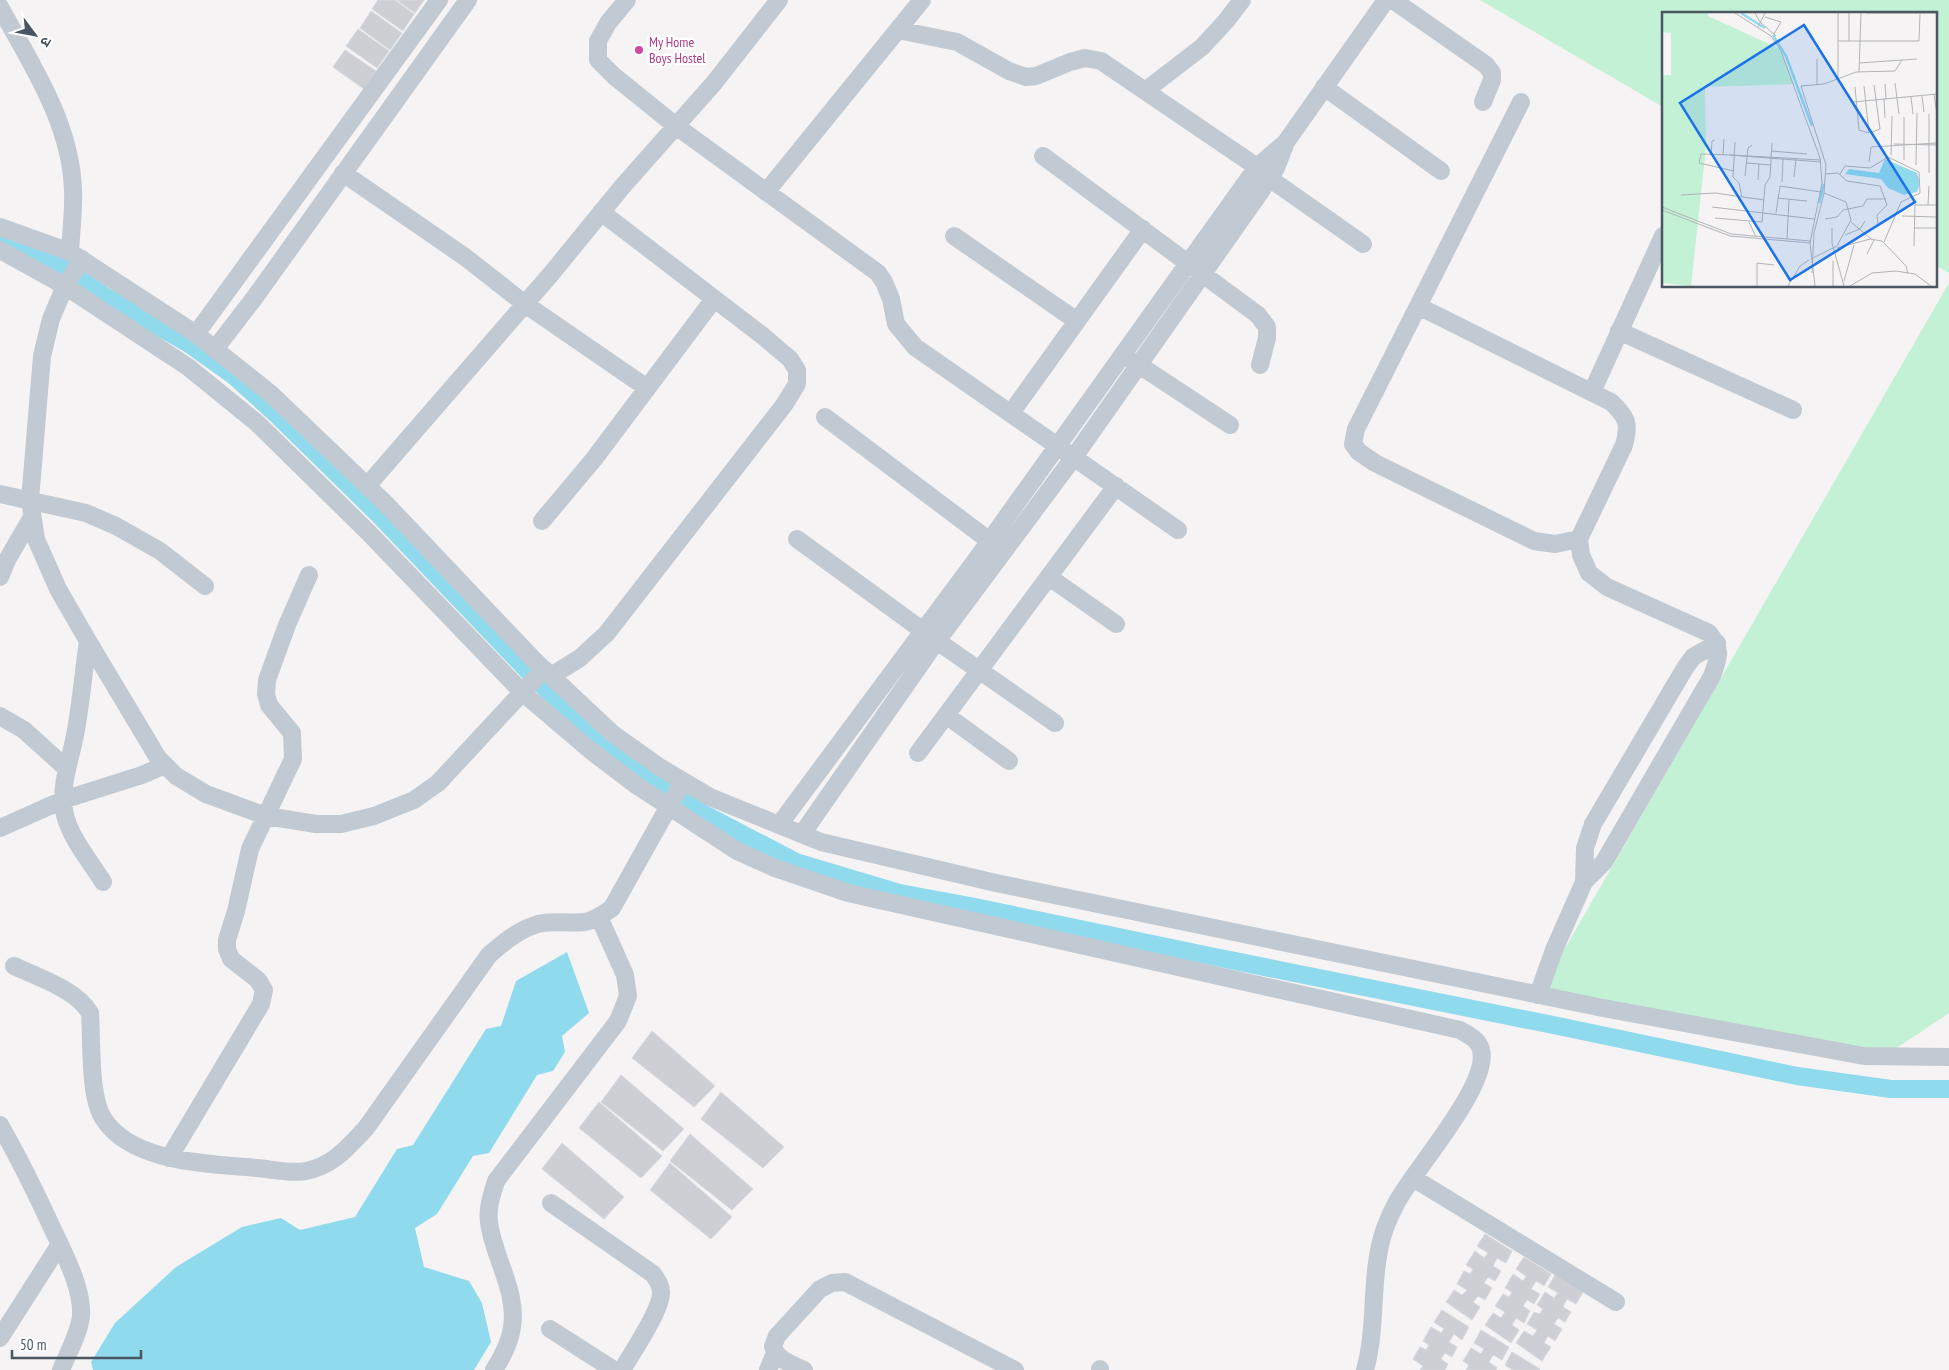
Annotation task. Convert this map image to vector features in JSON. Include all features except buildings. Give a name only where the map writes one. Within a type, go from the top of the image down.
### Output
[{"type":"street","points":[[196,334],[438,0]]},
{"type":"street","points":[[215,349],[468,0]]},
{"type":"street","points":[[627,0],[608,23],[598,41],[598,60],[614,76],[676,126],[878,273],[891,299],[896,324],[915,347],[1178,530]]},
{"type":"street","points":[[368,486],[525,304],[601,212],[714,83],[779,0]]},
{"type":"street","points":[[766,192],[922,0]]},
{"type":"street","points":[[1145,91],[1202,47],[1242,0]]},
{"type":"street","points":[[997,546],[1057,445],[1187,262],[1286,142],[1386,0]]},
{"type":"street","points":[[1393,0],[1486,65],[1492,73],[1492,80],[1483,102]]},
{"type":"street","points":[[0,7],[46,91],[66,144],[73,190],[73,269],[51,319],[42,356],[31,509],[36,539],[58,589],[158,758],[176,776],[206,794],[266,816],[316,824],[341,824],[374,816],[414,800],[438,783],[537,679],[580,658],[607,633],[784,405],[797,384],[797,370],[790,359],[601,212]]},
{"type":"street","points":[[898,30],[957,42],[1009,71],[1026,77],[1036,76],[1085,58],[1101,61],[1263,172],[1362,244]]},
{"type":"street","points":[[1324,87],[1442,171]]},
{"type":"street","points":[[1520,102],[1356,429],[1353,444],[1359,452],[1375,463],[1534,541],[1555,544],[1580,539]]},
{"type":"street","points":[[1043,156],[1258,315],[1267,327],[1267,338],[1260,365]]},
{"type":"street","points":[[779,825],[931,636],[997,546],[1074,457],[1202,275],[1263,172]]},
{"type":"street","points":[[343,173],[465,257],[525,304],[647,388]]},
{"type":"street","points":[[0,227],[73,269],[196,334],[271,394],[368,486],[537,679],[590,750],[675,794],[737,851],[775,868],[848,893],[1460,1030],[1474,1039],[1479,1044],[1482,1052],[1476,1081],[1450,1126],[1400,1197],[1385,1228],[1374,1279],[1370,1352],[1365,1370]]},
{"type":"street","points":[[1011,413],[1143,229]]},
{"type":"street","points":[[954,236],[1077,321]]},
{"type":"street","points":[[1592,392],[1662,238]]},
{"type":"street","points":[[0,250],[73,269],[257,423],[369,533],[537,679],[660,768],[675,794]]},
{"type":"street","points":[[542,521],[594,459],[714,299]]},
{"type":"street","points":[[1418,306],[1592,392],[1611,402],[1624,414],[1628,430],[1624,445],[1580,539],[1581,555],[1590,573],[1607,587],[1709,633],[1717,643],[1719,656],[1712,676],[1604,862],[1584,882],[1554,950],[1538,995]]},
{"type":"street","points":[[1619,331],[1793,410]]},
{"type":"street","points":[[1122,354],[1230,425]]},
{"type":"street","points":[[824,417],[997,546]]},
{"type":"street","points":[[918,753],[1116,486]]},
{"type":"street","points":[[0,494],[31,509],[86,513],[116,526],[160,550],[205,586]]},
{"type":"street","points":[[0,578],[31,509]]},
{"type":"street","points":[[797,539],[1056,723]]},
{"type":"street","points":[[169,1158],[262,1004],[264,990],[258,980],[231,959],[227,949],[227,940],[236,911],[250,849],[293,758],[294,744],[292,733],[269,705],[266,694],[267,680],[287,625],[309,575]]},
{"type":"street","points":[[1049,576],[1116,624]]},
{"type":"street","points":[[802,834],[931,636]]},
{"type":"street","points":[[88,641],[74,740],[66,768],[63,800],[65,815],[71,832],[103,882]]},
{"type":"street","points":[[1584,882],[1585,848],[1593,824],[1685,668],[1693,657],[1717,643]]},
{"type":"street","points":[[946,715],[1009,761]]},
{"type":"street","points":[[0,716],[24,730],[66,768]]},
{"type":"street","points":[[0,828],[63,800],[142,775],[165,765]]},
{"type":"street","points":[[675,794],[710,798],[821,842],[996,883],[1538,995],[1864,1056],[1949,1057]]},
{"type":"street","points":[[14,966],[71,994],[85,1004],[90,1013],[94,1091],[97,1105],[103,1118],[118,1135],[147,1151],[183,1162],[304,1172],[328,1164],[343,1154],[366,1128],[489,955],[511,936],[538,924],[585,922],[599,917],[612,908],[675,794]]},
{"type":"street","points":[[494,1370],[504,1354],[513,1326],[511,1296],[489,1222],[489,1202],[496,1181],[618,1021],[628,996],[625,975],[599,917]]},
{"type":"street","points":[[0,1125],[27,1173],[60,1244],[79,1297],[81,1316],[76,1336],[61,1370]]},
{"type":"street","points":[[1413,1178],[1616,1302]]},
{"type":"street","points":[[551,1203],[653,1274],[660,1285],[662,1294],[656,1310],[622,1370]]},
{"type":"street","points":[[0,1338],[60,1244]]},
{"type":"street","points":[[804,1370],[775,1353],[773,1346],[777,1336],[820,1289],[832,1284],[845,1282],[1015,1370]]},
{"type":"street","points":[[550,1329],[614,1370]]},
{"type":"street","points":[[768,1370],[775,1353]]},
{"type":"green space","points":[[1480,0],[1949,0],[1949,273],[1936,266],[1936,12],[1662,12],[1662,106]]},
{"type":"green space","points":[[1949,283],[1949,1013],[1883,1057],[1538,995]]},
{"type":"water","points":[[567,952],[589,1013],[562,1036],[565,1052],[553,1071],[537,1075],[489,1153],[473,1156],[437,1214],[415,1228],[424,1267],[469,1281],[482,1303],[491,1342],[474,1370],[93,1370],[91,1362],[115,1323],[176,1267],[242,1227],[281,1218],[300,1230],[355,1217],[397,1149],[413,1145],[486,1029],[501,1026],[516,981]]},
{"type":"waterway","points":[[0,238],[63,268],[103,295],[189,344],[234,376],[276,414],[379,515],[583,726],[662,788],[704,814],[796,862],[900,893],[1797,1076],[1891,1089],[1949,1089]]},
{"type":"place","name":"My Home Boys Hostel","points":[[639,50]]}]
